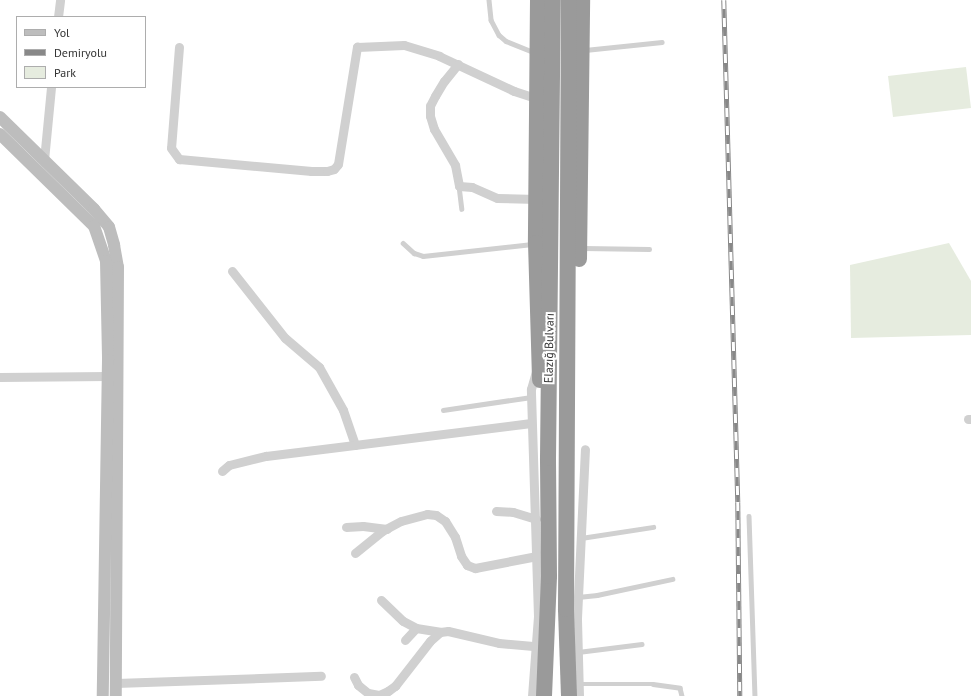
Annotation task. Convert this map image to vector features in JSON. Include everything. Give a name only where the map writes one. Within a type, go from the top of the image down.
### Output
[{"type":"highway","points":[[538,0],[536,244],[538,364],[548,458]]},
{"type":"highway","name":"Elazığ Bulvarı","points":[[544,696],[549,576],[548,458],[552,0]]},
{"type":"highway","name":"Elazığ Bulvarı","points":[[569,0],[566,609],[574,690]]},
{"type":"highway","points":[[568,362],[578,290],[582,0]]},
{"type":"street","points":[[58,16],[60,0]]},
{"type":"street","points":[[179,47],[171,148],[175,156],[179,159],[311,171],[327,171],[334,169],[338,164],[357,47],[404,45],[458,64],[514,91],[538,99]]},
{"type":"street","points":[[458,64],[444,80],[435,96],[430,106],[430,116],[434,129],[455,165],[459,186],[472,187],[497,198],[537,199]]},
{"type":"street","points":[[44,160],[51,88]]},
{"type":"street","points":[[0,117],[94,209],[109,227],[114,245],[118,267],[116,696]]},
{"type":"street","points":[[0,134],[94,226],[106,261],[108,376],[103,696]]},
{"type":"street","points":[[232,271],[285,338],[319,367],[343,410],[355,445]]},
{"type":"street","points":[[532,696],[538,616],[531,389],[538,364]]},
{"type":"street","points":[[0,377],[108,376]]},
{"type":"street","points":[[222,471],[229,466],[266,456],[531,423]]},
{"type":"street","points":[[578,696],[574,690],[578,652],[578,597],[585,449]]},
{"type":"street","points":[[496,511],[513,512],[536,519]]},
{"type":"street","points":[[355,553],[387,529],[401,521],[427,514],[436,515],[445,521],[455,537],[461,556],[467,565],[475,568],[537,556]]},
{"type":"street","points":[[346,527],[363,526],[387,529]]},
{"type":"street","points":[[381,600],[403,620],[416,628],[440,632],[448,631],[498,643],[536,646]]},
{"type":"street","points":[[405,640],[416,628]]},
{"type":"street","points":[[354,678],[358,685],[368,693],[379,695],[388,692],[395,686],[430,641],[440,632]]},
{"type":"street","points":[[116,683],[321,676]]},
{"type":"lane","points":[[489,0],[491,20],[498,35],[506,41],[529,52],[538,54]]},
{"type":"lane","points":[[582,51],[662,42]]},
{"type":"lane","points":[[459,186],[462,208]]},
{"type":"lane","points":[[403,243],[414,253],[423,256],[536,244]]},
{"type":"lane","points":[[579,248],[649,249]]},
{"type":"lane","points":[[443,410],[531,397]]},
{"type":"lane","points":[[749,516],[754,696]]},
{"type":"lane","points":[[581,538],[653,527]]},
{"type":"lane","points":[[578,597],[597,595],[672,579]]},
{"type":"lane","points":[[578,652],[642,644]]},
{"type":"lane","points":[[574,690],[653,684],[680,688],[682,696]]},
{"type":"green space","points":[[966,67],[971,108],[893,117],[888,76]]},
{"type":"green space","points":[[949,243],[971,281],[971,335],[851,338],[850,265]]},
{"type":"railway","points":[[724,0],[738,502],[740,696]]}]
